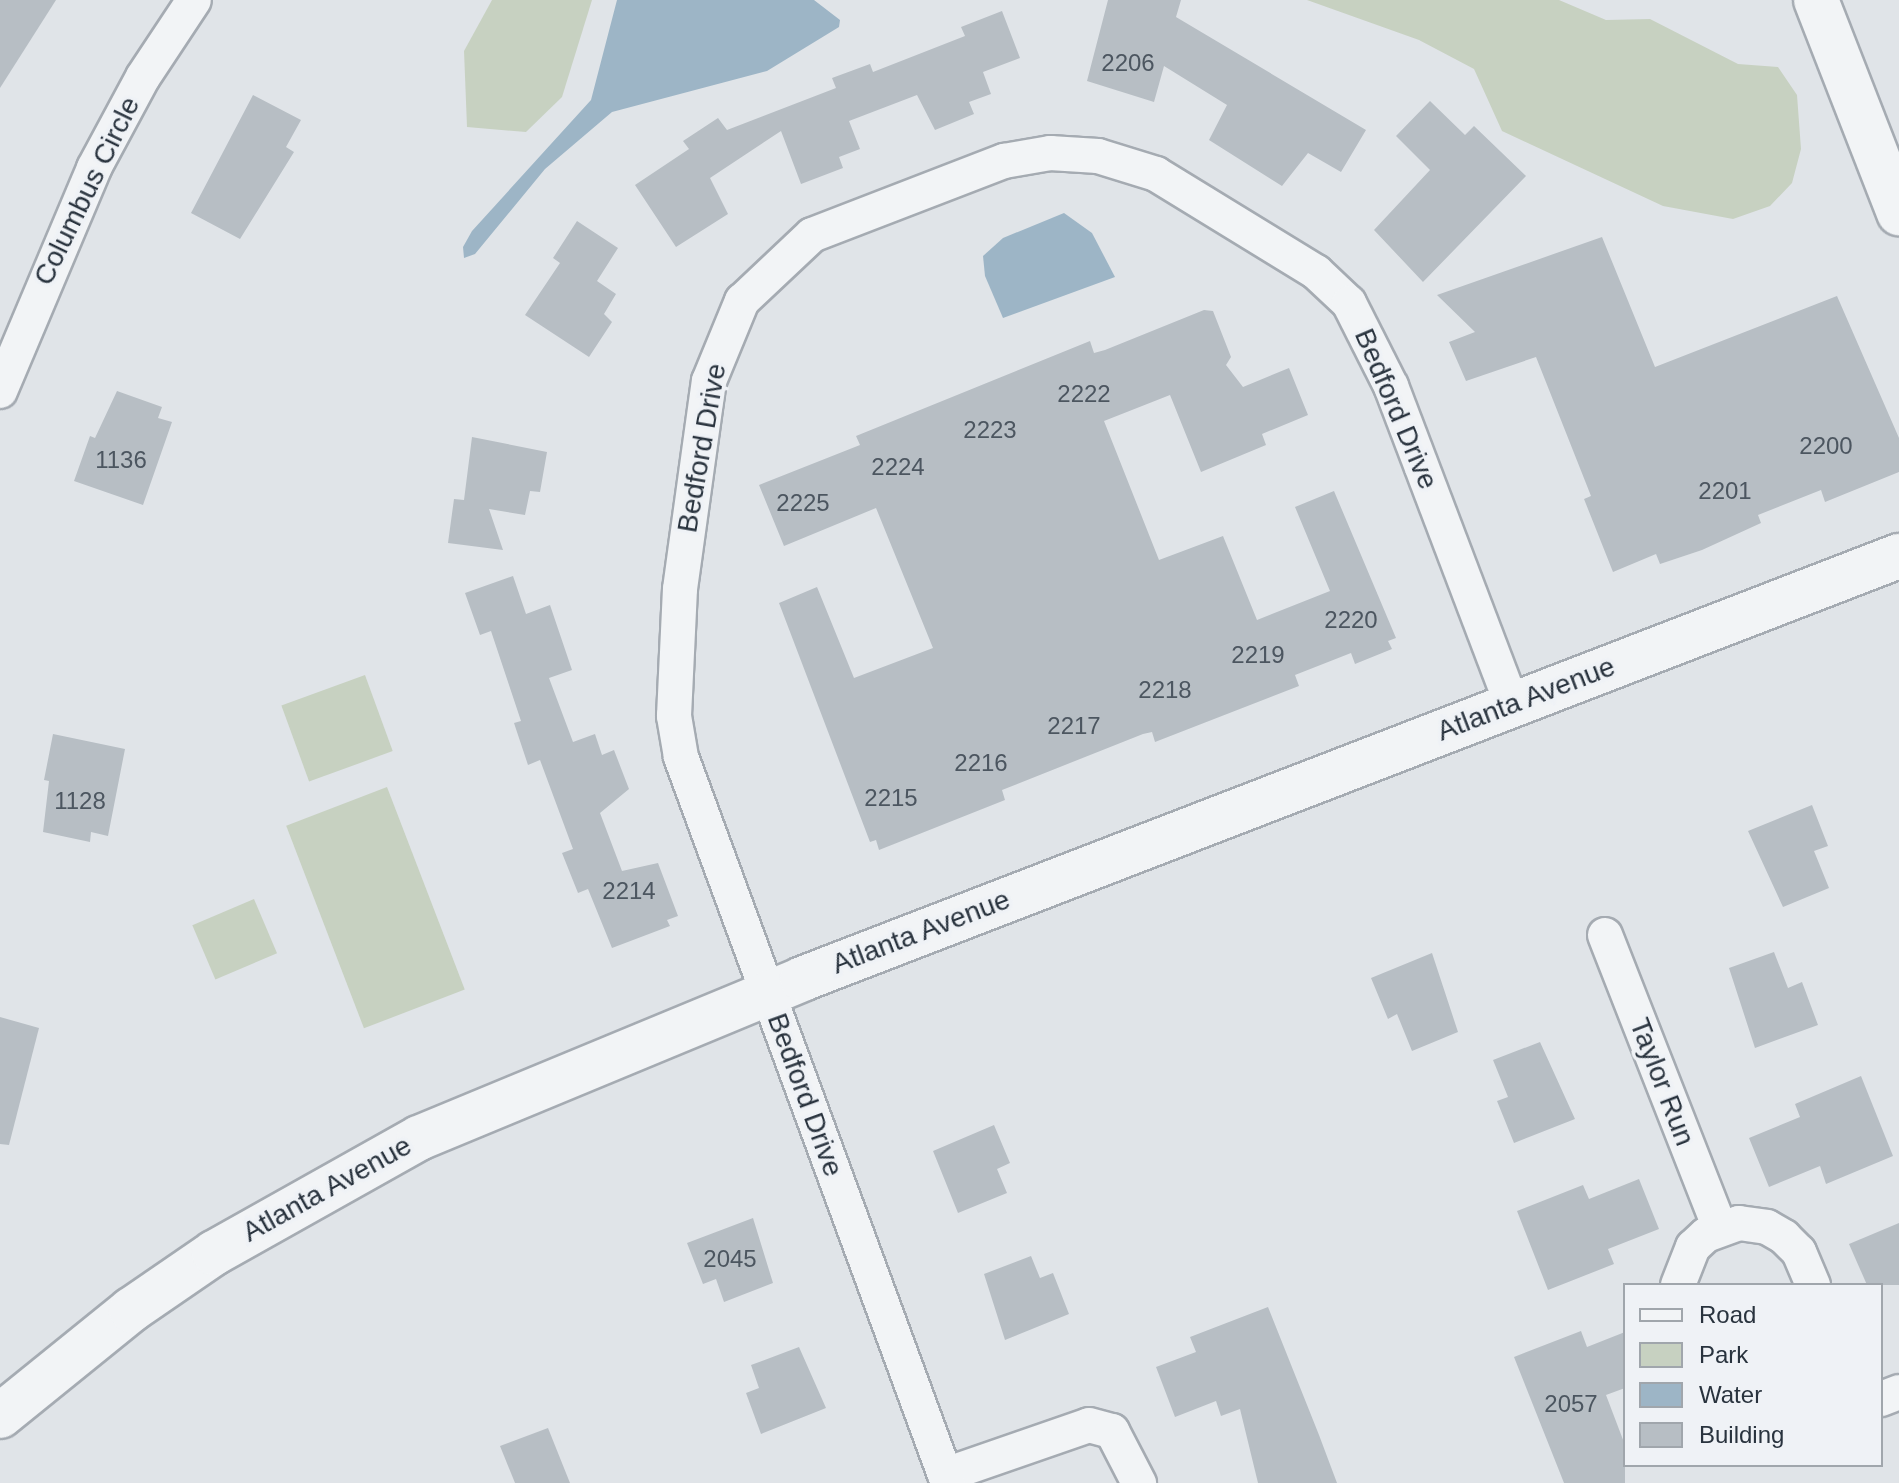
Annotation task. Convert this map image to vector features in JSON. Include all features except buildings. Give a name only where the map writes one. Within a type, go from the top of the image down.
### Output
[{"type":"street","name":"Columbus Circle","points":[[0,391],[94,168],[143,77],[194,0]]},
{"type":"street","points":[[1816,0],[1899,213]]},
{"type":"street","name":"Bedford Drive","points":[[946,1479],[681,757],[674,716],[680,589],[709,381],[721,343],[742,301],[812,235],[1004,161],[1050,153],[1098,156],[1156,174],[1316,272],[1349,303],[1372,343],[1512,704]]},
{"type":"street","name":"Atlanta Avenue","points":[[0,1416],[131,1310],[326,1186],[419,1138],[767,993],[1899,556]]},
{"type":"street","name":"Taylor Run","points":[[1605,935],[1720,1228]]},
{"type":"street","points":[[1679,1283],[1693,1247],[1720,1228],[1739,1223],[1767,1227],[1784,1237],[1799,1252],[1812,1283]]},
{"type":"street","points":[[946,1479],[1089,1425],[1112,1431],[1139,1483]]},
{"type":"green space","points":[[492,0],[592,0],[562,97],[526,132],[467,127],[464,51]]},
{"type":"green space","points":[[1307,0],[1559,0],[1606,20],[1650,19],[1738,64],[1778,67],[1797,95],[1801,149],[1792,183],[1770,206],[1733,219],[1663,206],[1502,131],[1474,69],[1419,40]]},
{"type":"green space","points":[[365,675],[393,751],[309,782],[281,705]]},
{"type":"green space","points":[[387,787],[465,990],[364,1028],[286,826]]},
{"type":"green space","points":[[254,899],[277,953],[215,979],[192,925]]},
{"type":"water","points":[[617,0],[814,0],[840,20],[839,27],[767,71],[612,112],[545,169],[475,254],[464,258],[463,247],[472,231],[591,100]]},
{"type":"water","points":[[1064,213],[1092,233],[1115,277],[1003,318],[985,276],[983,256],[1003,238]]}]
